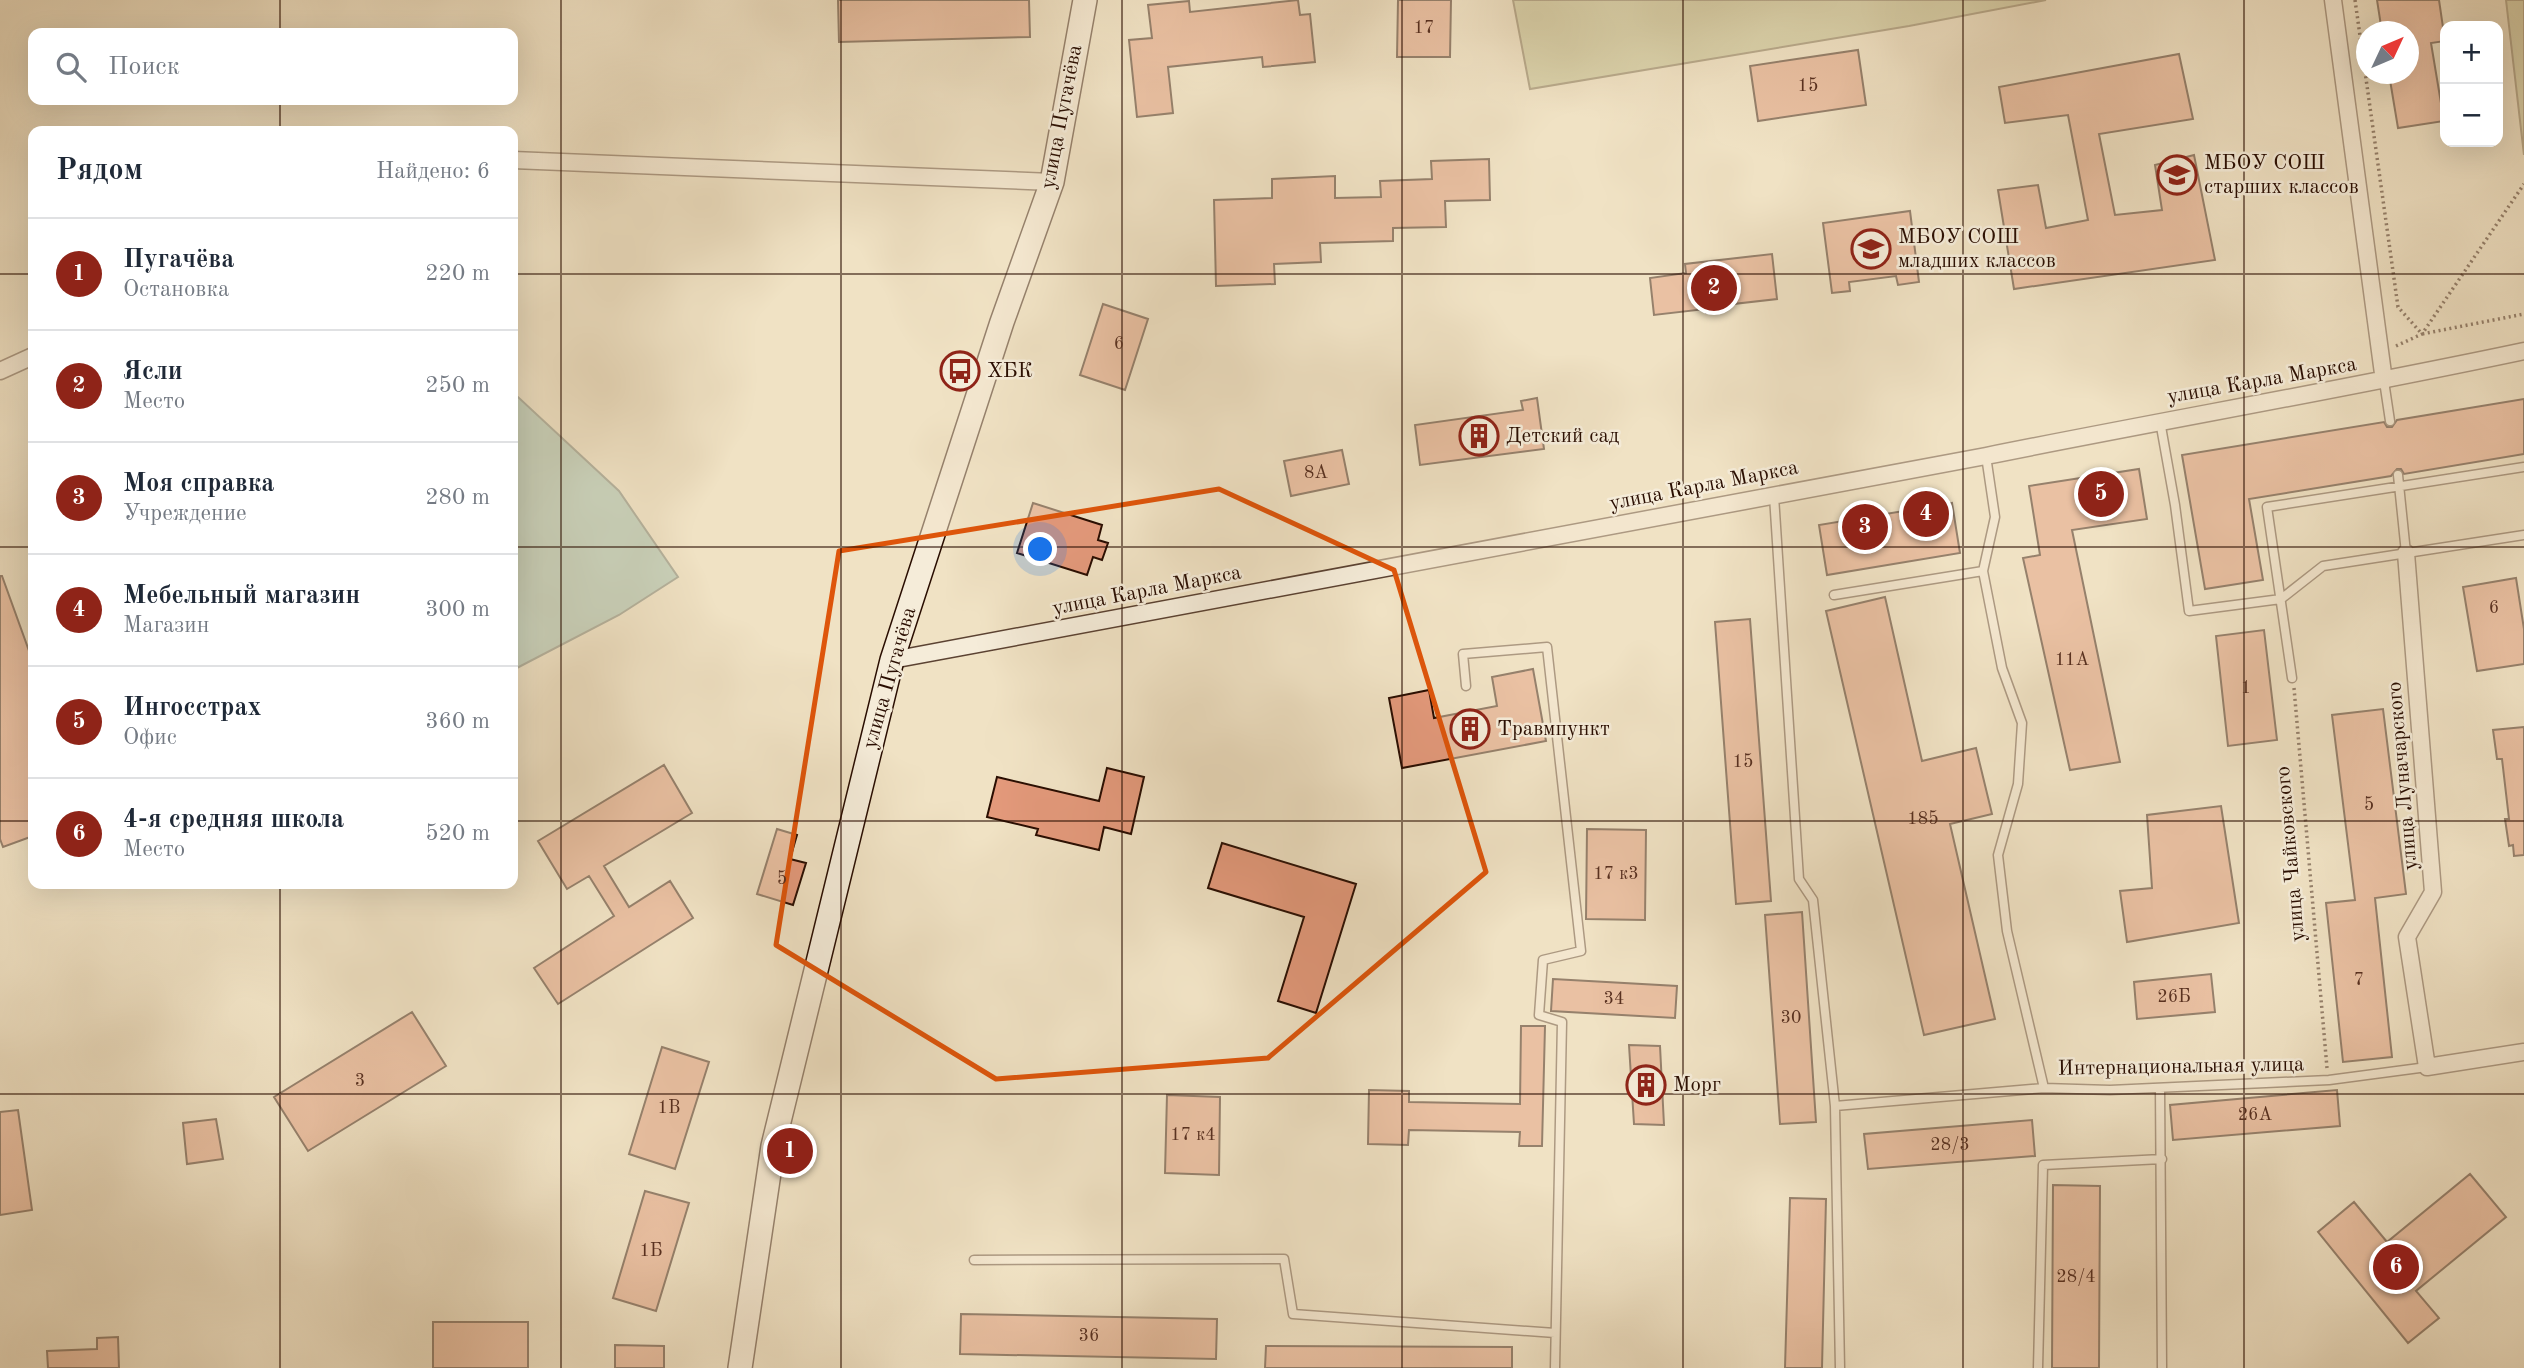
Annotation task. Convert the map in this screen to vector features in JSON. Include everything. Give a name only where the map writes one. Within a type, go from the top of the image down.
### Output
[{"type":"street","name":"улица Пугачёва","points":[[740,1368],[773,1146],[892,660],[1002,322],[1052,182],[1085,0]]},
{"type":"street","points":[[2333,0],[2384,381]]},
{"type":"street","points":[[518,160],[1052,182]]},
{"type":"street","name":"улица Карла Маркса","points":[[892,660],[2384,381],[2524,351]]},
{"type":"street","points":[[0,371],[28,358]]},
{"type":"street","name":"улица Луначарского","points":[[2406,553],[2433,892],[2407,936],[2427,1067]]},
{"type":"street","points":[[2427,1067],[2524,1052]]},
{"type":"lane","points":[[2384,381],[2390,421]]},
{"type":"lane","points":[[2160,421],[2175,505],[2189,611],[2281,598],[2323,566],[2524,535]]},
{"type":"lane","name":"Интернациональная улица","points":[[1986,456],[1995,517],[1983,571],[2002,668],[2022,723],[2018,784],[1998,855],[2007,931],[2044,1088],[2110,1090],[2329,1080],[2427,1067]]},
{"type":"lane","points":[[2292,678],[2267,507],[2524,467]]},
{"type":"lane","name":"улица Луначарского","points":[[2398,475],[2406,553]]},
{"type":"lane","points":[[1774,495],[1799,879],[1814,900],[1835,1106],[1840,1368]]},
{"type":"lane","points":[[1834,595],[1983,571]]},
{"type":"lane","points":[[1466,686],[1463,654],[1547,648],[1581,951],[1543,960],[1539,1015],[1562,1022],[1555,1368]]},
{"type":"lane","points":[[1835,1106],[2044,1088]]},
{"type":"lane","points":[[2160,1088],[2162,1368]]},
{"type":"lane","points":[[2038,1368],[2043,1165],[2162,1159]]},
{"type":"lane","points":[[974,1259],[1284,1259],[1293,1314],[1555,1333]]},
{"type":"path","points":[[2355,0],[2398,307],[2422,334]]},
{"type":"path","points":[[2422,334],[2524,184]]},
{"type":"path","points":[[2388,350],[2422,334],[2524,314]]},
{"type":"path","name":"улица Чайковского","points":[[2292,678],[2329,1080]]},
{"type":"highlighted area","points":[[1219,489],[1394,570],[1486,872],[1268,1058],[996,1079],[776,945],[839,551]]},
{"type":"green space","points":[[1513,0],[2046,0],[1909,26],[1530,89]]},
{"type":"green space","points":[[2506,0],[2524,0],[2524,155]]},
{"type":"shaded area","points":[[518,397],[619,491],[678,577],[619,615],[518,667]]},
{"type":"building","points":[[838,0],[1029,0],[1030,37],[839,42]]},
{"type":"building","points":[[1298,0],[1300,15],[1310,14],[1315,62],[1263,67],[1262,57],[1168,67],[1173,113],[1137,117],[1129,40],[1152,38],[1148,5],[1189,1],[1190,12]]},
{"type":"building","points":[[1398,0],[1451,0],[1450,57],[1397,57]]},
{"type":"building","points":[[2377,0],[2439,0],[2442,21],[2440,42],[2431,43],[2440,97],[2440,122],[2398,128],[2391,84],[2419,84],[2419,21],[2380,21]]},
{"type":"building","points":[[1858,50],[1866,105],[1758,121],[1750,66]]},
{"type":"building","name":"МБОУ СОШ старших классов","points":[[2179,54],[2193,119],[2099,134],[2115,215],[2162,210],[2155,165],[2194,155],[2215,260],[2014,289],[1998,190],[2038,185],[2046,228],[2088,220],[2068,115],[2005,123],[1999,87]]},
{"type":"building","points":[[1489,159],[1490,200],[1445,201],[1446,227],[1393,228],[1393,241],[1320,243],[1321,262],[1274,264],[1275,284],[1216,286],[1214,200],[1272,198],[1272,179],[1335,176],[1335,198],[1381,197],[1380,181],[1432,179],[1431,161]]},
{"type":"building","name":"МБОУ СОШ младших классов","points":[[1910,211],[1919,282],[1898,285],[1896,276],[1849,282],[1850,291],[1832,293],[1823,223]]},
{"type":"building","points":[[1772,254],[1777,299],[1725,305],[1725,311],[1706,313],[1705,309],[1654,315],[1650,278],[1686,273],[1685,264]]},
{"type":"building","points":[[1103,304],[1148,319],[1125,390],[1080,375]]},
{"type":"building","name":"Детский сад","points":[[1537,398],[1544,449],[1420,465],[1415,425],[1523,410],[1521,401]]},
{"type":"building","points":[[2524,399],[2524,454],[2404,474],[2401,469],[2397,469],[2391,476],[2249,499],[2263,580],[2205,589],[2182,455],[2384,422],[2387,427],[2392,427],[2397,420]]},
{"type":"building","points":[[1342,450],[1349,484],[1291,496],[1284,461]]},
{"type":"building","points":[[2139,469],[2147,519],[2072,530],[2120,762],[2070,770],[2023,558],[2040,555],[2029,486]]},
{"type":"building","points":[[1033,503],[1102,525],[1098,540],[1108,543],[1102,560],[1093,557],[1087,575],[1017,553]]},
{"type":"building","points":[[1952,503],[1960,553],[1827,575],[1819,525]]},
{"type":"building","points":[[2,576],[28,648],[28,838],[3,847],[0,839]]},
{"type":"building","points":[[2516,578],[2524,629],[2524,664],[2477,671],[2463,587]]},
{"type":"building","points":[[1885,597],[1922,761],[1976,748],[1992,814],[1950,824],[1995,1019],[1924,1035],[1826,611]]},
{"type":"building","points":[[1750,619],[1771,901],[1736,904],[1715,622]]},
{"type":"building","points":[[2264,630],[2277,740],[2228,746],[2216,636]]},
{"type":"building","name":"Травмпункт","points":[[1533,669],[1546,741],[1402,768],[1389,698],[1429,690],[1434,718],[1497,706],[1492,677]]},
{"type":"building","points":[[2383,709],[2406,894],[2375,898],[2392,1057],[2343,1062],[2326,903],[2355,900],[2332,715]]},
{"type":"building","points":[[2524,727],[2524,855],[2514,856],[2513,845],[2509,846],[2505,819],[2509,819],[2502,759],[2497,759],[2493,730]]},
{"type":"building","points":[[664,765],[692,813],[604,866],[629,907],[670,881],[693,918],[558,1004],[534,968],[614,916],[589,876],[567,889],[538,841]]},
{"type":"building","points":[[1107,768],[1144,777],[1131,834],[1104,827],[1099,850],[1036,835],[1038,829],[987,817],[997,777],[1099,801]]},
{"type":"building","points":[[2221,806],[2239,923],[2127,942],[2120,891],[2152,888],[2147,815]]},
{"type":"building","points":[[777,829],[797,835],[790,859],[806,863],[793,905],[757,894]]},
{"type":"building","points":[[1587,829],[1646,830],[1645,920],[1586,919]]},
{"type":"building","points":[[1222,843],[1356,884],[1316,1013],[1278,1001],[1304,917],[1208,888]]},
{"type":"building","points":[[1802,912],[1816,1122],[1780,1124],[1765,915]]},
{"type":"building","points":[[2211,974],[2215,1012],[2137,1019],[2134,982]]},
{"type":"building","points":[[1553,979],[1677,986],[1675,1018],[1551,1011]]},
{"type":"building","points":[[412,1012],[446,1066],[308,1151],[274,1097]]},
{"type":"building","points":[[1521,1026],[1545,1026],[1542,1146],[1519,1146],[1520,1132],[1409,1130],[1408,1145],[1368,1144],[1369,1090],[1409,1091],[1409,1102],[1520,1104]]},
{"type":"building","name":"Морг","points":[[1629,1045],[1660,1046],[1664,1125],[1634,1124]]},
{"type":"building","points":[[662,1047],[709,1062],[675,1169],[629,1154]]},
{"type":"building","points":[[2337,1090],[2340,1126],[2173,1140],[2170,1105]]},
{"type":"building","points":[[1167,1095],[1220,1097],[1219,1175],[1165,1173]]},
{"type":"building","points":[[18,1110],[32,1210],[0,1215],[0,1112]]},
{"type":"building","points":[[216,1119],[223,1159],[187,1164],[183,1123]]},
{"type":"building","points":[[2032,1120],[2035,1156],[1868,1169],[1864,1134]]},
{"type":"building","points":[[2470,1174],[2506,1217],[2416,1291],[2439,1318],[2408,1343],[2318,1232],[2354,1202],[2387,1242]]},
{"type":"building","points":[[2053,1185],[2100,1186],[2099,1368],[2052,1368]]},
{"type":"building","points":[[645,1191],[689,1203],[656,1311],[613,1298]]},
{"type":"building","points":[[1790,1198],[1826,1199],[1822,1368],[1785,1368]]},
{"type":"building","points":[[961,1314],[1217,1319],[1216,1359],[960,1354]]},
{"type":"building","points":[[433,1322],[528,1322],[528,1368],[433,1368]]},
{"type":"building","points":[[118,1337],[119,1368],[48,1368],[47,1351],[97,1349],[97,1338]]},
{"type":"building","points":[[615,1345],[664,1346],[664,1368],[615,1368]]},
{"type":"building","points":[[1266,1346],[1512,1347],[1512,1368],[1265,1368]]},
{"type":"place","name":"МБОУ СОШ старших классов","points":[[2177,175]]},
{"type":"place","name":"МБОУ СОШ младших классов","points":[[1871,249]]},
{"type":"place","name":"Ясли","points":[[1714,288]]},
{"type":"place","name":"ХБК","points":[[960,371]]},
{"type":"place","name":"Детский сад","points":[[1479,436]]},
{"type":"place","name":"Ингосстрах","points":[[2101,494]]},
{"type":"place","name":"Мебельный магазин","points":[[1926,514]]},
{"type":"place","name":"Моя справка","points":[[1865,527]]},
{"type":"place","name":"Травмпункт","points":[[1470,729]]},
{"type":"place","name":"Морг","points":[[1646,1085]]},
{"type":"place","name":"Пугачёва","points":[[790,1151]]},
{"type":"place","name":"4-я средняя школа","points":[[2396,1267]]}]
